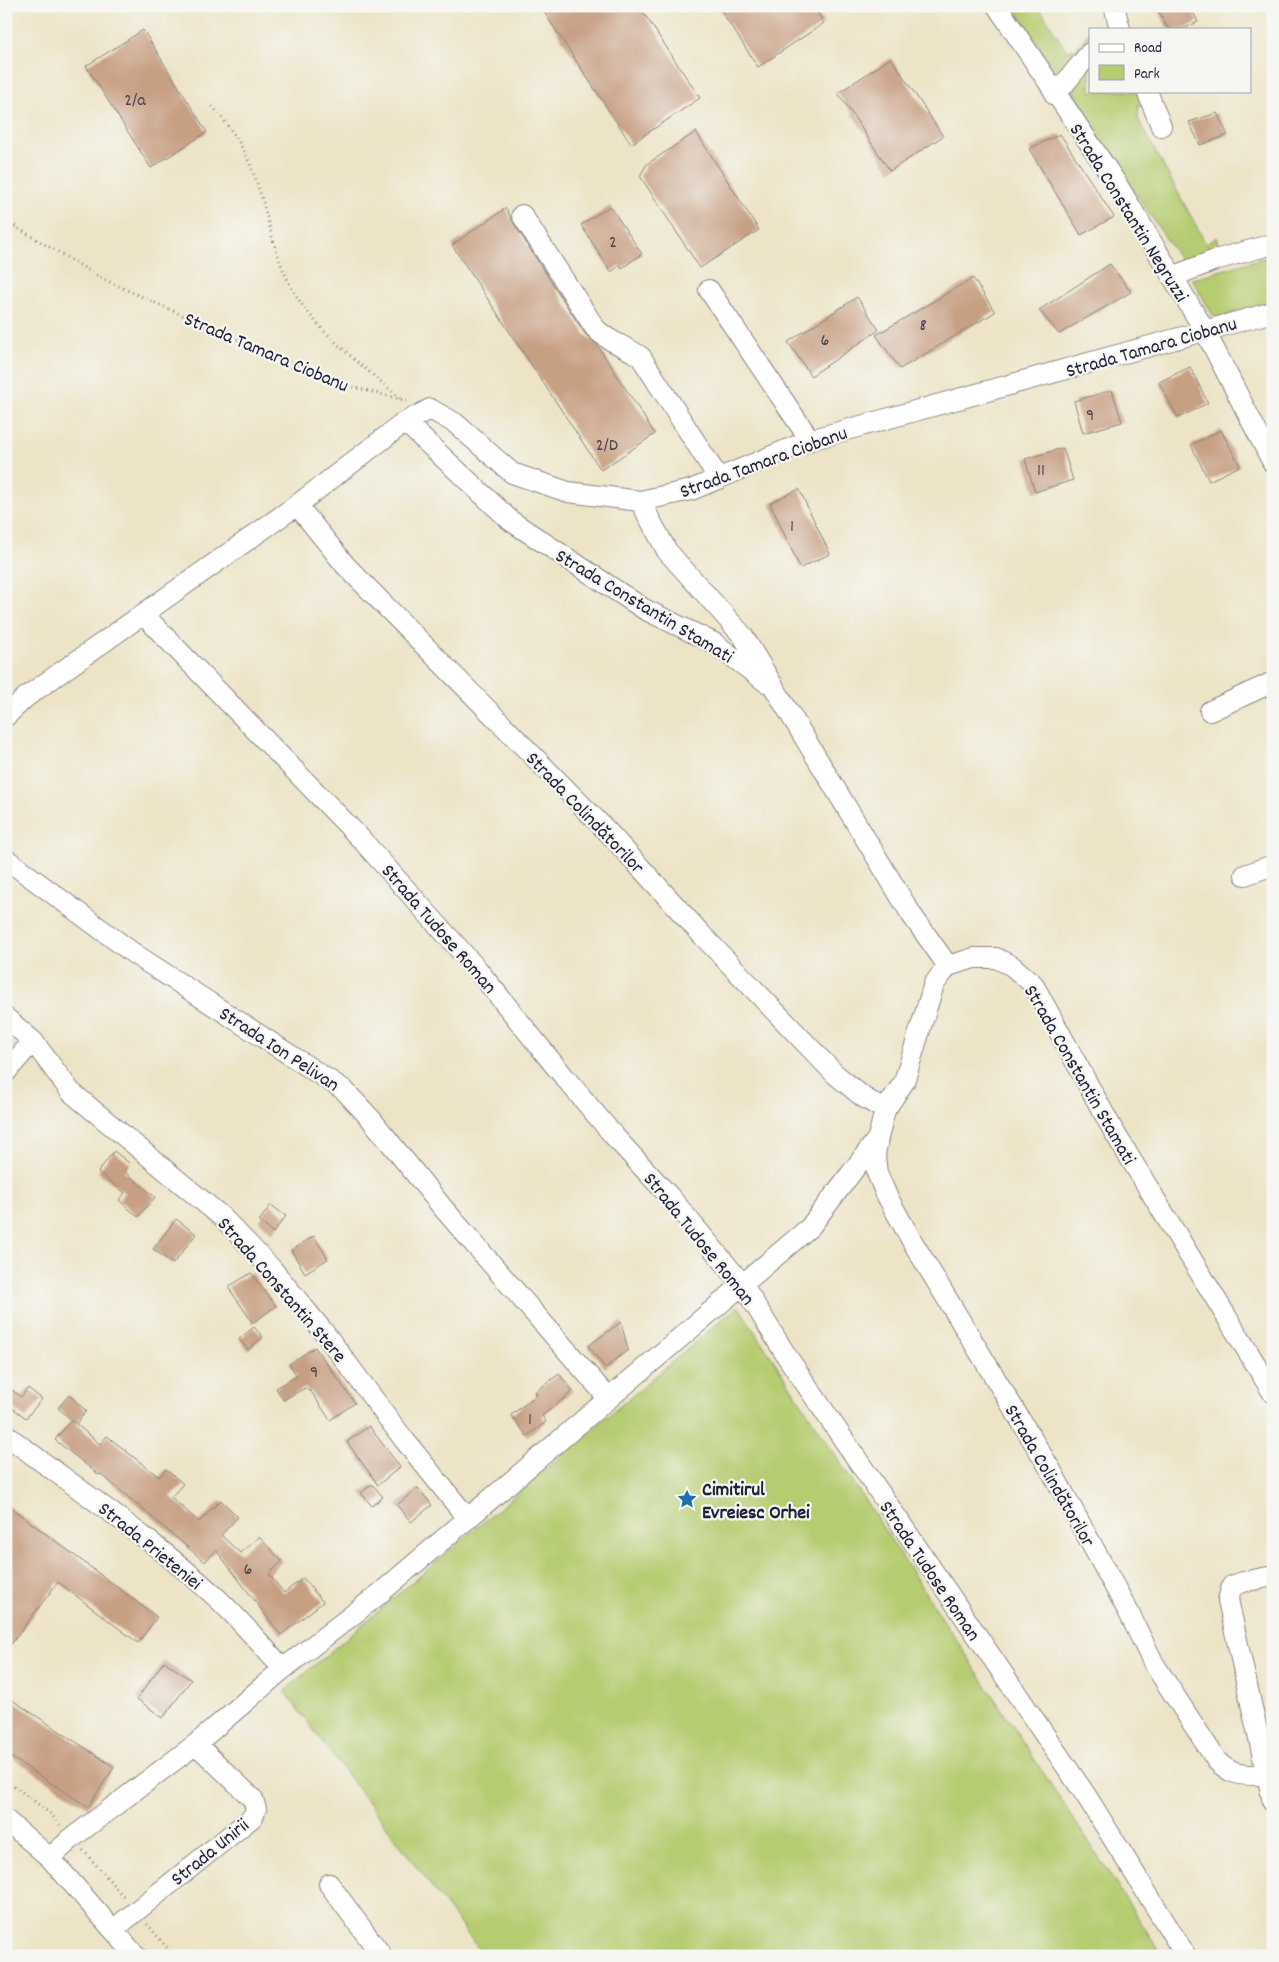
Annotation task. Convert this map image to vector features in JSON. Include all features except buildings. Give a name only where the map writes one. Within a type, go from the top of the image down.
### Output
[{"type":"street","name":"Strada Constantin Negruzzi","points":[[997,6],[1114,181],[1205,331],[1273,463]]},
{"type":"street","points":[[1055,95],[1089,54]]},
{"type":"street","points":[[1147,92],[1161,126]]},
{"type":"street","points":[[522,215],[595,328],[605,339],[631,350],[640,357],[718,479]]},
{"type":"street","points":[[1172,277],[1214,260],[1273,244]]},
{"type":"street","points":[[709,290],[810,440]]},
{"type":"street","name":"Strada Tamara Ciobanu","points":[[430,409],[455,423],[512,473],[568,492],[640,501],[691,490],[810,440],[1273,312]]},
{"type":"street","points":[[6,716],[26,697],[296,505],[405,422],[430,409]]},
{"type":"street","name":"Strada Constantin Stamati","points":[[405,422],[512,522],[644,609],[714,643],[775,688]]},
{"type":"street","name":"Strada Constantin Stamati","points":[[640,501],[667,551],[743,636],[911,914],[948,966],[974,958],[996,958],[1012,966],[1033,984],[1113,1130],[1273,1393]]},
{"type":"street","name":"Strada Colindătorilor","points":[[296,505],[346,566],[606,831],[835,1074],[863,1098],[885,1110]]},
{"type":"street","name":"Strada Tudose Roman","points":[[143,614],[367,845],[478,969],[568,1081],[670,1196],[743,1285],[791,1363],[1104,1824],[1186,1956]]},
{"type":"street","points":[[1210,711],[1273,682]]},
{"type":"street","name":"Strada Ion Pelivan","points":[[6,859],[132,952],[344,1090],[372,1119],[444,1208],[608,1398]]},
{"type":"street","points":[[1245,875],[1273,865]]},
{"type":"street","points":[[50,1858],[72,1838],[196,1744],[283,1669],[378,1596],[810,1227],[878,1138],[885,1110],[904,1082],[934,984],[948,966]]},
{"type":"street","name":"Strada Constantin Stere","points":[[6,1018],[33,1040],[71,1092],[222,1217],[272,1269],[323,1331],[402,1437],[468,1519]]},
{"type":"street","points":[[6,1072],[33,1040]]},
{"type":"street","name":"Strada Colindătorilor","points":[[878,1138],[875,1155],[877,1173],[887,1196],[912,1241],[1052,1472],[1128,1611],[1154,1664],[1217,1761],[1228,1772],[1242,1775],[1266,1775]]},
{"type":"street","name":"Strada Prieteniei","points":[[6,1436],[116,1516],[189,1574],[249,1631],[283,1669]]},
{"type":"street","points":[[1273,1576],[1232,1586],[1228,1600],[1273,1802]]},
{"type":"street","name":"Strada Unirii","points":[[114,1929],[246,1823],[256,1809],[253,1799],[244,1788],[196,1744]]},
{"type":"street","points":[[6,1820],[50,1858],[136,1956]]},
{"type":"street","points":[[329,1884],[382,1956]]},
{"type":"path","points":[[212,106],[237,136],[252,168],[266,218],[286,276],[306,311],[400,398]]},
{"type":"path","name":"Strada Tamara Ciobanu","points":[[6,221],[103,279],[206,326],[344,385],[400,398],[430,409]]},
{"type":"path","points":[[6,1780],[51,1814],[174,1956]]},
{"type":"green space","points":[[1013,6],[1038,6],[1067,51],[1076,49],[1089,32],[1089,43],[1062,81]]},
{"type":"green space","points":[[1089,64],[1089,92],[1136,92],[1139,97],[1138,119],[1206,244],[1217,237],[1218,246],[1182,262],[1071,97]]},
{"type":"green space","points":[[1273,255],[1273,302],[1226,316],[1214,317],[1192,279]]},
{"type":"green space","name":"Cimitirul Evreiesc Orhei","points":[[738,1306],[1163,1956],[484,1956],[284,1691]]},
{"type":"place","name":"Cimitirul Evreiesc Orhei","points":[[687,1499]]}]
